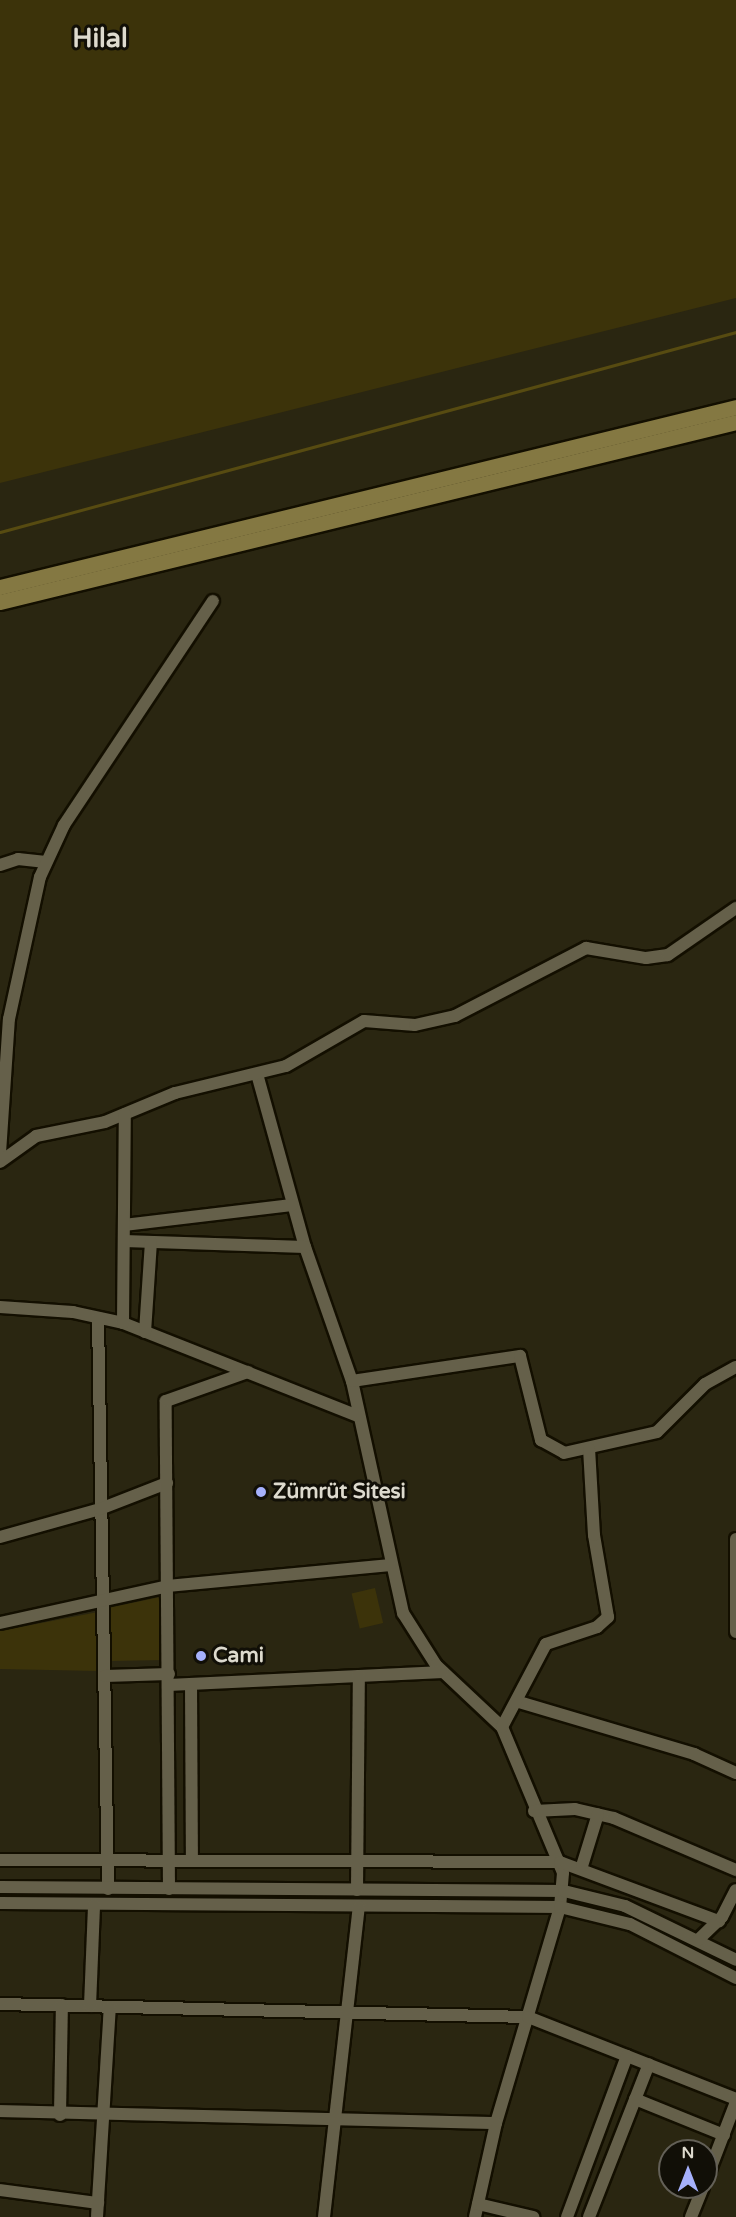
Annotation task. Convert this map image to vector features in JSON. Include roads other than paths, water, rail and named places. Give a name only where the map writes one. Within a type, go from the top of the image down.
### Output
[{"type":"main road","points":[[0,587],[736,407]]},
{"type":"main road","points":[[0,602],[736,422]]},
{"type":"street","points":[[0,1153],[5,1012],[30,910],[46,862],[64,825],[213,601]]},
{"type":"street","points":[[0,865],[18,859],[46,862]]},
{"type":"street","points":[[0,1162],[36,1136],[125,1114],[175,1093],[257,1074],[298,1061],[364,1021],[424,1024],[470,1010],[586,948],[646,958],[668,955],[736,908]]},
{"type":"street","points":[[257,1074],[292,1205],[352,1381],[390,1565],[409,1625],[443,1672],[502,1727],[534,1811],[560,1862],[564,1891],[496,2123],[475,2217]]},
{"type":"street","points":[[123,1323],[125,1114]]},
{"type":"street","points":[[124,1225],[292,1205]]},
{"type":"street","points":[[124,1241],[305,1247]]},
{"type":"street","points":[[145,1332],[151,1242]]},
{"type":"street","points":[[0,1307],[123,1323],[358,1416]]},
{"type":"street","points":[[98,1318],[101,1600],[105,1676],[108,1888]]},
{"type":"street","points":[[352,1381],[520,1356],[544,1444],[560,1453],[590,1449],[657,1432],[705,1384],[736,1367]]},
{"type":"street","points":[[169,1889],[166,1401],[248,1372]]},
{"type":"street","points":[[502,1727],[519,1702],[546,1644],[597,1627],[608,1617],[594,1535],[590,1449]]},
{"type":"street","points":[[0,1537],[100,1509],[167,1483]]},
{"type":"street","points":[[736,1539],[736,1632]]},
{"type":"street","points":[[0,1623],[168,1586],[390,1565]]},
{"type":"street","points":[[105,1676],[169,1680],[191,1684],[443,1672]]},
{"type":"street","points":[[357,1890],[359,1676]]},
{"type":"street","points":[[191,1684],[192,1861]]},
{"type":"street","points":[[519,1702],[694,1754],[736,1773]]},
{"type":"street","points":[[534,1811],[598,1814],[736,1870]]},
{"type":"street","points":[[582,1866],[598,1814]]},
{"type":"street","points":[[0,1860],[560,1862],[582,1866],[719,1920]]},
{"type":"street","points":[[0,1887],[564,1891],[612,1900],[736,1960]]},
{"type":"street","points":[[698,1940],[719,1920],[736,1890]]},
{"type":"street","points":[[0,1903],[560,1907],[630,1924],[736,1978]]},
{"type":"street","points":[[90,2006],[94,1905]]},
{"type":"street","points":[[324,2217],[349,2013],[358,1907]]},
{"type":"street","points":[[0,2004],[528,2017],[736,2101],[718,2148]]},
{"type":"street","points":[[60,2115],[62,2006]]},
{"type":"street","points":[[97,2217],[110,2007]]},
{"type":"street","points":[[567,2217],[627,2056]]},
{"type":"street","points":[[589,2217],[649,2064]]},
{"type":"street","points":[[635,2099],[723,2134]]},
{"type":"street","points":[[0,2111],[104,2118],[336,2123],[496,2123]]},
{"type":"street","points":[[0,2190],[98,2203]]},
{"type":"street","points":[[692,2217],[699,2199]]},
{"type":"street","points":[[478,2204],[533,2217]]},
{"type":"waterway","points":[[0,532],[736,332]]},
{"type":"place","name":"Zümrüt Sitesi","points":[[261,1492]]},
{"type":"place","name":"Cami","points":[[201,1656]]},
{"type":"district","name":"Hilal","points":[[100,39]]}]
